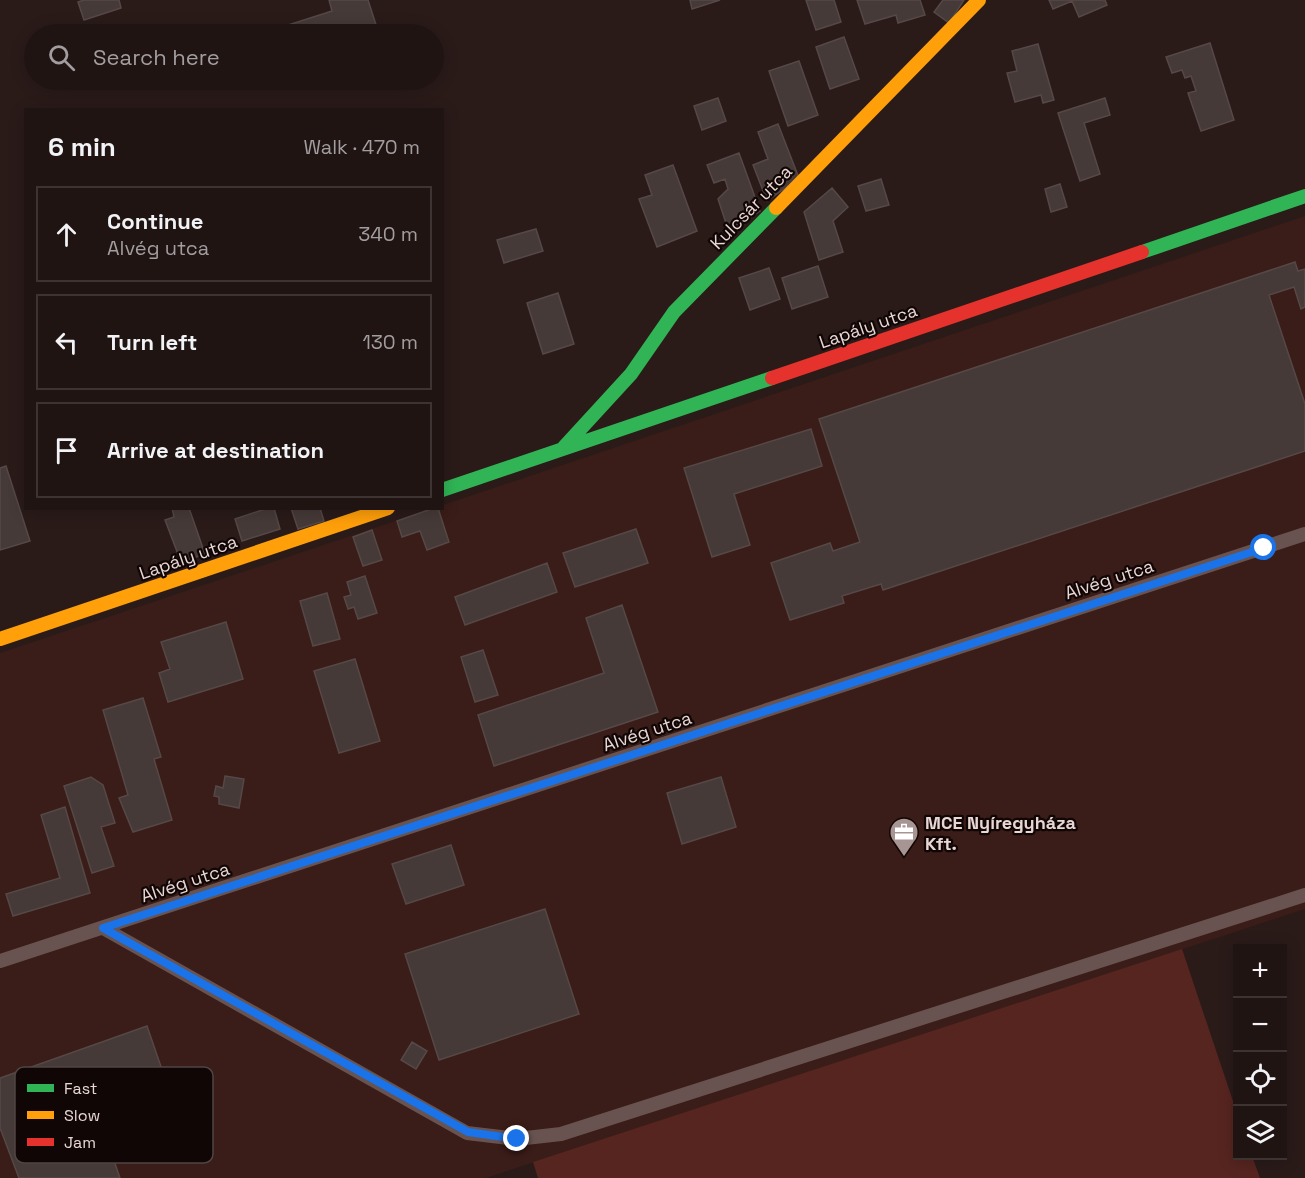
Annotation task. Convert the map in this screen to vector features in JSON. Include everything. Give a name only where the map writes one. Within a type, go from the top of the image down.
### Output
[{"type":"street","name":"Kulcsár utca","points":[[560,450],[631,374],[674,312],[979,0]]},
{"type":"street","name":"Lapály utca","points":[[444,489],[1305,196]]},
{"type":"street","name":"Lapály utca","points":[[0,639],[382,510]]},
{"type":"lane","name":"Alvég utca","points":[[0,961],[1305,534]]},
{"type":"lane","points":[[103,928],[468,1132],[517,1139],[561,1134],[1305,895]]},
{"type":"shaded area","points":[[1305,216],[1305,909],[486,1178],[0,1178],[0,653],[428,510],[444,510],[444,505]]},
{"type":"shaded area","points":[[1182,949],[1233,1101],[1233,1160],[1253,1160],[1260,1178],[538,1178],[533,1162]]},
{"type":"building","points":[[119,0],[121,8],[84,20],[78,2]]},
{"type":"building","points":[[329,0],[368,0],[376,24],[291,24],[332,11]]},
{"type":"building","points":[[690,0],[720,0],[692,9]]},
{"type":"building","points":[[806,0],[834,0],[841,22],[816,30]]},
{"type":"building","points":[[857,0],[920,0],[925,15],[898,23],[896,15],[865,24]]},
{"type":"building","points":[[943,0],[964,0],[949,23],[934,12]]},
{"type":"building","points":[[1049,0],[1105,0],[1107,5],[1079,17],[1072,1],[1053,9]]},
{"type":"building","points":[[844,37],[859,79],[830,89],[816,47]]},
{"type":"building","points":[[1210,43],[1234,120],[1201,131],[1188,93],[1196,91],[1191,76],[1185,78],[1182,70],[1172,73],[1166,57]]},
{"type":"building","points":[[1038,44],[1054,100],[1043,103],[1041,95],[1015,102],[1007,73],[1017,71],[1012,51]]},
{"type":"building","points":[[799,61],[818,115],[788,126],[769,71]]},
{"type":"building","points":[[718,98],[726,121],[702,130],[694,106]]},
{"type":"building","points":[[1105,98],[1110,115],[1084,123],[1100,174],[1080,181],[1058,113]]},
{"type":"building","points":[[778,124],[799,178],[767,201],[753,165],[768,159],[758,132]]},
{"type":"building","points":[[739,153],[760,211],[729,232],[718,199],[728,189],[725,179],[714,183],[707,165]]},
{"type":"building","points":[[673,165],[697,231],[657,247],[639,199],[652,195],[645,175]]},
{"type":"building","points":[[881,179],[889,205],[866,211],[858,186]]},
{"type":"building","points":[[1060,184],[1067,207],[1051,212],[1045,189]]},
{"type":"building","points":[[832,188],[848,207],[833,221],[843,252],[819,260],[804,212]]},
{"type":"building","points":[[536,229],[543,251],[504,263],[497,240]]},
{"type":"building","points":[[1295,262],[1298,271],[1305,269],[1305,307],[1301,309],[1294,287],[1269,295],[1305,404],[1305,451],[883,590],[881,584],[842,596],[844,603],[790,620],[771,563],[830,543],[833,551],[860,542],[819,419]]},
{"type":"building","points":[[818,266],[828,297],[792,309],[782,278]]},
{"type":"building","points":[[769,268],[780,299],[750,310],[739,278]]},
{"type":"building","points":[[558,293],[574,344],[543,354],[527,303]]},
{"type":"building","points":[[811,429],[822,466],[734,494],[750,545],[712,557],[684,468]]},
{"type":"building","points":[[6,466],[30,541],[0,550],[0,468]]},
{"type":"building","points":[[172,510],[190,510],[205,554],[181,562],[165,520],[174,517]]},
{"type":"building","points":[[262,510],[275,510],[280,529],[242,541],[235,519]]},
{"type":"building","points":[[292,510],[321,510],[324,521],[298,529]]},
{"type":"building","points":[[428,510],[439,510],[449,542],[427,550],[420,531],[402,537],[397,521]]},
{"type":"building","points":[[636,529],[648,563],[575,587],[563,553]]},
{"type":"building","points":[[372,530],[382,560],[363,566],[353,537]]},
{"type":"building","points":[[547,563],[557,592],[465,625],[455,597]]},
{"type":"building","points":[[365,576],[377,613],[358,619],[354,607],[348,609],[344,597],[351,595],[347,582]]},
{"type":"building","points":[[327,593],[340,639],[313,646],[300,601]]},
{"type":"building","points":[[622,605],[658,712],[494,766],[478,715],[604,673],[586,618]]},
{"type":"building","points":[[226,622],[243,679],[168,702],[159,673],[170,669],[161,642]]},
{"type":"building","points":[[483,650],[498,695],[475,702],[461,657]]},
{"type":"building","points":[[355,659],[380,741],[339,753],[314,671]]},
{"type":"building","points":[[143,698],[161,757],[154,759],[172,820],[133,832],[119,798],[128,795],[103,710]]},
{"type":"building","points":[[225,776],[244,779],[239,808],[219,804],[219,797],[214,796],[216,786],[223,788]]},
{"type":"building","points":[[91,777],[103,785],[115,823],[101,827],[114,866],[92,873],[64,786]]},
{"type":"building","points":[[721,777],[736,827],[682,844],[667,793]]},
{"type":"building","points":[[65,807],[90,893],[13,916],[6,894],[60,878],[41,815]]},
{"type":"building","points":[[451,845],[464,885],[406,904],[392,864]]},
{"type":"building","points":[[545,909],[579,1014],[439,1060],[405,954]]},
{"type":"building","points":[[147,1026],[161,1067],[31,1067]]},
{"type":"building","points":[[412,1042],[427,1051],[416,1069],[401,1060]]},
{"type":"building","points":[[15,1073],[15,1163],[115,1163],[120,1178],[19,1178],[0,1128],[0,1078]]},
{"type":"traffic: fast","points":[[1142,252],[1305,196]]},
{"type":"traffic: fast","points":[[564,447],[631,374],[674,312],[776,208]]},
{"type":"traffic: fast","points":[[444,489],[772,378]]},
{"type":"traffic: slow","points":[[776,208],[979,0]]},
{"type":"traffic: slow","points":[[0,639],[382,510]]},
{"type":"traffic: jam","points":[[772,378],[1142,252]]},
{"type":"place","name":"MCE Nyíregyháza Kft.","points":[[904,858]]},
{"type":"route","points":[[517,1139],[468,1132],[103,928],[1264,548]]}]
